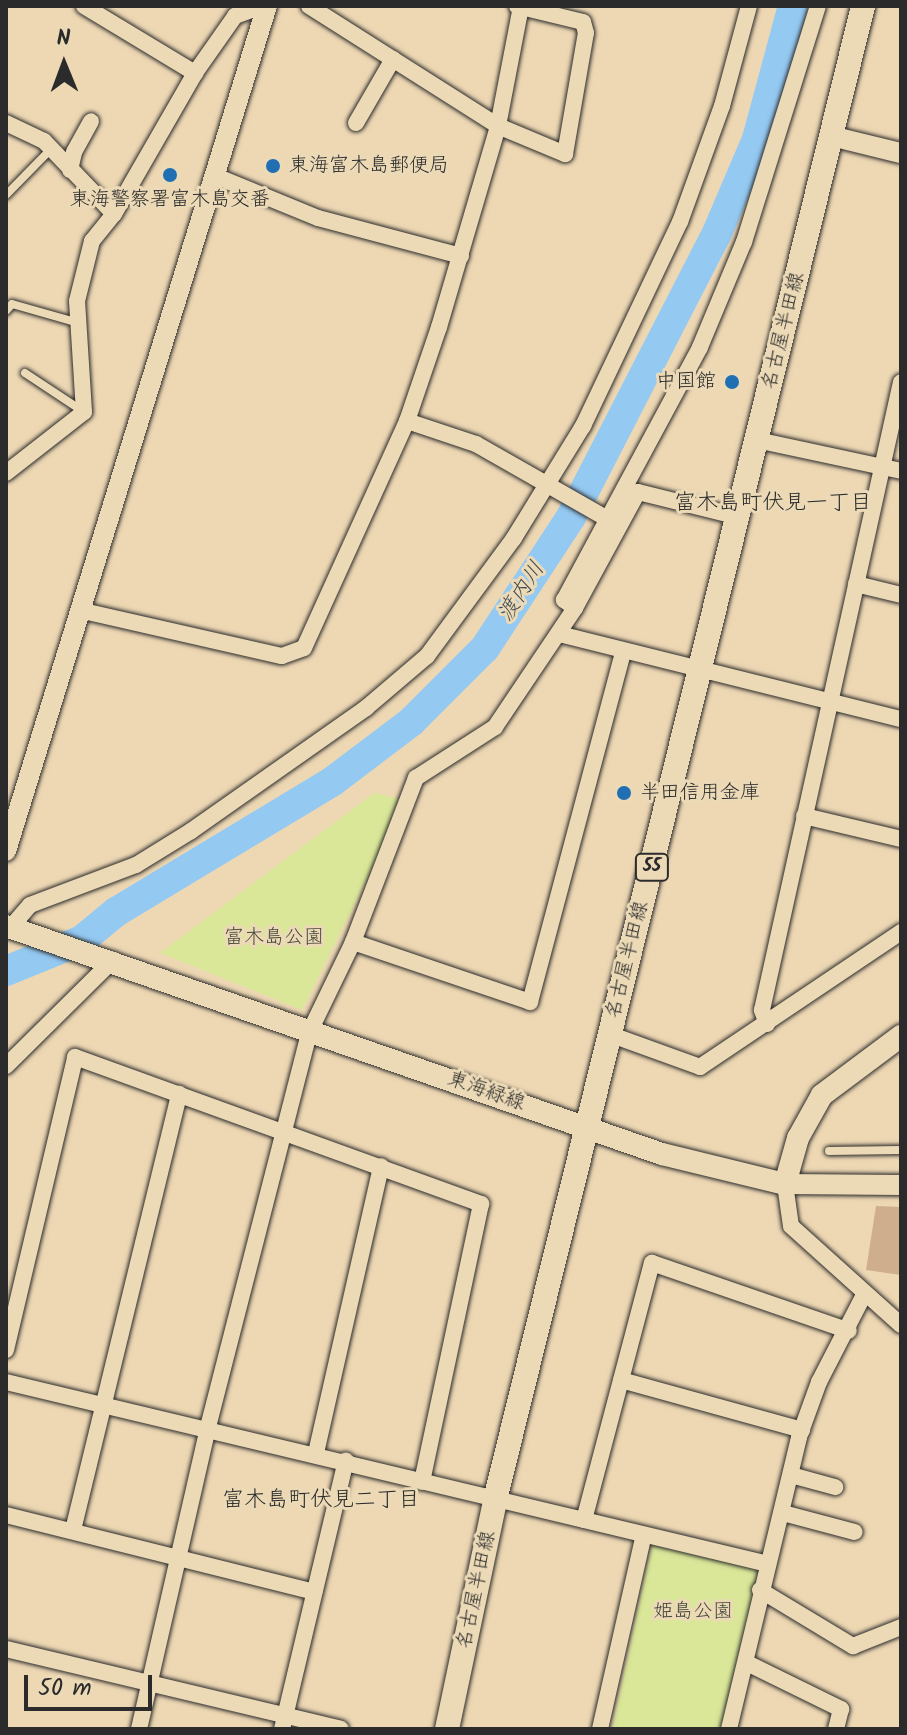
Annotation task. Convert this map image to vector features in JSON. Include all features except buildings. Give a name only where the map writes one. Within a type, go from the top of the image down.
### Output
[{"type":"main road","name":"名古屋半田線","points":[[447,1729],[496,1496],[609,1034],[703,672],[863,6]]},
{"type":"main road","name":"東海緑線","points":[[9,926],[708,1168],[785,1184]]},
{"type":"main road","points":[[785,1184],[798,1138],[822,1095],[901,1036]]},
{"type":"street","points":[[84,6],[195,73]]},
{"type":"street","points":[[6,473],[84,412],[77,301],[92,241],[114,214],[195,73],[235,16],[265,6]]},
{"type":"street","points":[[6,851],[265,6]]},
{"type":"street","points":[[79,610],[282,656],[304,648],[407,421],[461,256],[498,126],[519,7],[583,22],[586,33],[569,152],[498,126],[309,6]]},
{"type":"street","points":[[9,926],[30,905],[136,865],[366,708],[427,656],[465,610],[552,486],[680,222],[722,106],[749,6]]},
{"type":"street","points":[[575,608],[564,600],[700,347],[744,242],[818,6]]},
{"type":"street","points":[[356,123],[393,59]]},
{"type":"street","points":[[70,170],[74,152],[91,121]]},
{"type":"street","points":[[6,123],[25,128],[114,214]]},
{"type":"street","points":[[831,136],[901,153]]},
{"type":"street","points":[[213,175],[318,218],[461,256]]},
{"type":"street","points":[[767,1024],[762,1010],[901,382]]},
{"type":"street","points":[[407,421],[476,444],[609,520]]},
{"type":"street","points":[[757,440],[901,471]]},
{"type":"street","points":[[139,1729],[208,1427],[310,1031],[353,942],[416,778],[495,727],[575,608],[638,492],[739,517]]},
{"type":"street","points":[[856,584],[901,595]]},
{"type":"street","points":[[559,634],[901,719]]},
{"type":"street","points":[[353,942],[530,1002],[623,652]]},
{"type":"street","points":[[804,816],[901,839]]},
{"type":"street","points":[[609,1034],[700,1067],[901,932]]},
{"type":"street","points":[[6,1066],[103,957]]},
{"type":"street","points":[[6,1350],[75,1057],[481,1204],[422,1482]]},
{"type":"street","points":[[73,1530],[179,1094]]},
{"type":"street","points":[[316,1453],[381,1166]]},
{"type":"street","points":[[901,1185],[785,1184],[791,1226],[864,1295],[901,1325]]},
{"type":"street","points":[[584,1520],[652,1263],[849,1331]]},
{"type":"street","points":[[729,1729],[747,1663],[760,1590],[783,1513],[802,1430],[819,1382],[849,1331],[864,1295]]},
{"type":"street","points":[[621,1380],[802,1430]]},
{"type":"street","points":[[6,1382],[104,1402],[768,1564]]},
{"type":"street","points":[[284,1722],[346,1461]]},
{"type":"street","points":[[791,1475],[835,1487]]},
{"type":"street","points":[[783,1513],[855,1532]]},
{"type":"street","points":[[6,1515],[315,1592]]},
{"type":"street","points":[[600,1729],[642,1542]]},
{"type":"street","points":[[760,1590],[853,1646],[901,1627]]},
{"type":"street","points":[[6,1649],[151,1684],[284,1722],[341,1729]]},
{"type":"street","points":[[747,1663],[841,1709],[836,1729]]},
{"type":"lane","points":[[6,195],[50,150]]},
{"type":"lane","points":[[7,308],[79,323]]},
{"type":"lane","points":[[25,373],[84,412]]},
{"type":"lane","points":[[829,1151],[901,1150]]},
{"type":"green space","name":"富木島公園","points":[[374,793],[406,800],[302,1010],[160,953]]},
{"type":"green space","name":"姫島公園","points":[[652,1544],[760,1568],[721,1729],[612,1729]]},
{"type":"waterway","name":"渡内川","points":[[6,971],[82,940],[116,912],[333,781],[411,722],[485,648],[571,517],[717,233],[757,139],[793,6]]},
{"type":"place","name":"東海富木島郵便局","points":[[273,166]]},
{"type":"place","name":"東海警察署富木島交番","points":[[170,175]]},
{"type":"place","name":"中国館","points":[[732,382]]},
{"type":"place","name":"半田信用金庫","points":[[624,793]]},
{"type":"district","name":"富木島町伏見一丁目","points":[[773,504]]},
{"type":"district","name":"富木島町伏見二丁目","points":[[321,1501]]}]
